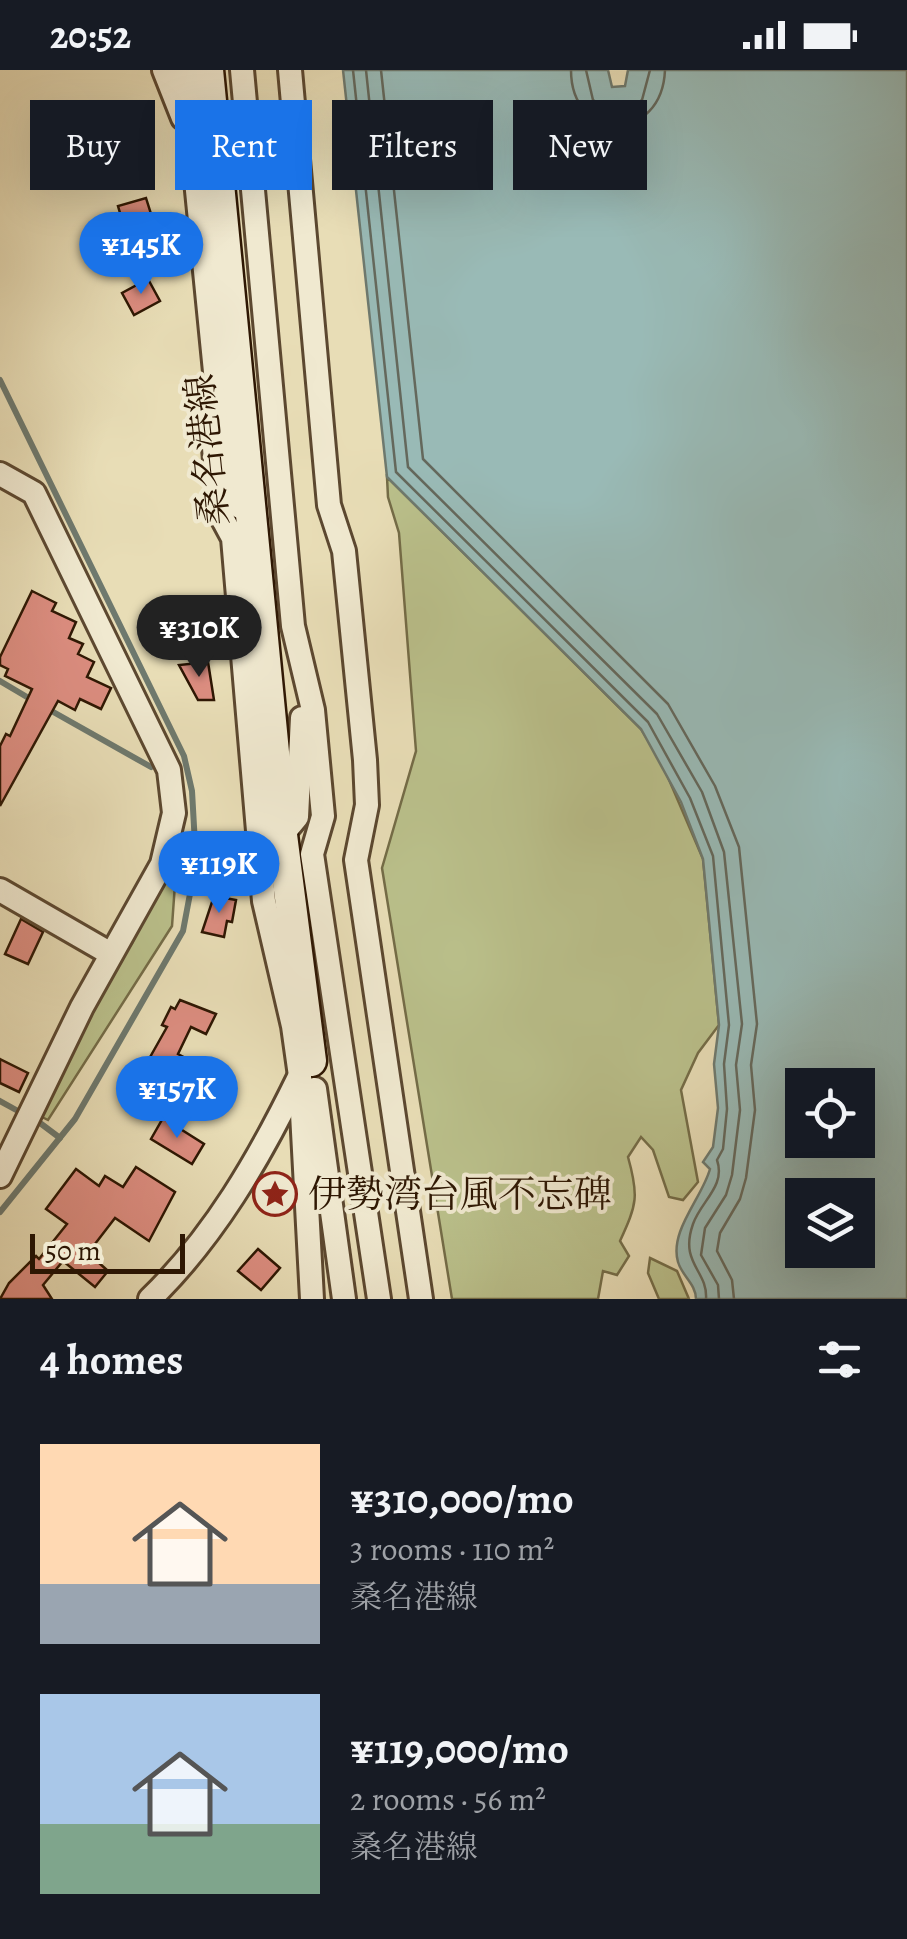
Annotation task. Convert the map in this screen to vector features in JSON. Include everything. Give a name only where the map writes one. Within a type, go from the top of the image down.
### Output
[{"type":"main road","name":"桑名港線","points":[[208,70],[305,1068]]},
{"type":"street","points":[[164,70],[176,100]]},
{"type":"street","points":[[186,70],[189,100]]},
{"type":"street","points":[[242,70],[292,626],[314,710],[323,816],[312,854],[379,1299]]},
{"type":"street","points":[[290,70],[329,505],[344,551],[365,760],[367,805],[356,860],[421,1299]]},
{"type":"street","points":[[198,190],[221,432],[238,504],[255,526]]},
{"type":"street","points":[[221,432],[212,435],[219,512],[233,538],[264,901],[305,1068],[344,1299]]},
{"type":"street","points":[[0,474],[34,493],[168,770],[174,790],[172,833],[162,864],[111,954],[0,1176]]},
{"type":"street","points":[[282,834],[297,817],[304,682]]},
{"type":"street","points":[[0,890],[111,954]]},
{"type":"street","points":[[150,1299],[176,1274],[226,1208],[305,1068]]},
{"type":"street","points":[[305,1068],[312,1299]]},
{"type":"green space","points":[[387,477],[641,729],[661,761],[703,859],[719,1025],[698,1053],[681,1090],[698,1182],[683,1200],[669,1197],[653,1150],[641,1137],[628,1157],[634,1200],[620,1241],[629,1256],[617,1275],[603,1271],[598,1299],[452,1299],[382,868],[416,751],[399,533],[388,497]]},
{"type":"green space","points":[[178,842],[172,926],[48,1120],[38,1115],[112,971],[132,943]]},
{"type":"green space","points":[[650,1258],[677,1271],[689,1299],[659,1299],[648,1273]]},
{"type":"water","points":[[343,70],[608,70],[612,87],[625,86],[628,70],[907,70],[907,1299],[696,1299],[680,1267],[678,1238],[710,1169],[703,1162],[713,1147],[718,1108],[714,1064],[719,1025],[703,859],[681,802],[641,729],[387,477],[356,190],[493,190],[493,100],[346,100]]},
{"type":"building","points":[[146,198],[151,214],[123,223],[118,206]]},
{"type":"building","points":[[148,279],[160,301],[134,315],[122,293]]},
{"type":"building","points":[[32,591],[56,603],[52,611],[76,622],[69,638],[83,644],[78,654],[94,662],[87,677],[111,688],[101,709],[80,699],[75,710],[58,701],[0,806],[0,746],[6,734],[10,736],[32,689],[5,676],[8,669],[0,665],[0,657]]},
{"type":"building","points":[[208,662],[214,700],[198,700],[179,665]]},
{"type":"building","points":[[214,896],[236,900],[224,937],[202,932]]},
{"type":"building","points":[[21,919],[43,932],[28,964],[5,954]]},
{"type":"building","points":[[180,1000],[216,1014],[206,1034],[191,1027],[178,1054],[191,1061],[181,1078],[149,1059],[167,1027],[162,1025],[171,1007],[175,1009]]},
{"type":"building","points":[[0,1059],[28,1073],[19,1092],[0,1083]]},
{"type":"building","points":[[163,1118],[204,1144],[192,1164],[151,1139]]},
{"type":"building","points":[[136,1167],[175,1192],[149,1241],[115,1218],[88,1253],[108,1271],[95,1287],[63,1261],[43,1285],[52,1299],[0,1299],[9,1283],[36,1256],[39,1259],[67,1224],[46,1209],[76,1169],[99,1186],[105,1176],[123,1187]]},
{"type":"building","points":[[258,1249],[280,1268],[261,1290],[238,1271]]},
{"type":"waterway","points":[[0,380],[184,756],[192,791],[196,862],[183,931],[75,1119],[0,1212]]},
{"type":"waterway","points":[[0,681],[32,700]]},
{"type":"waterway","points":[[48,709],[151,767]]},
{"type":"waterway","points":[[0,1101],[18,1111]]},
{"type":"waterway","points":[[36,1120],[60,1138]]},
{"type":"place","name":"伊勢湾台風不忘碑","points":[[275,1194]]}]
